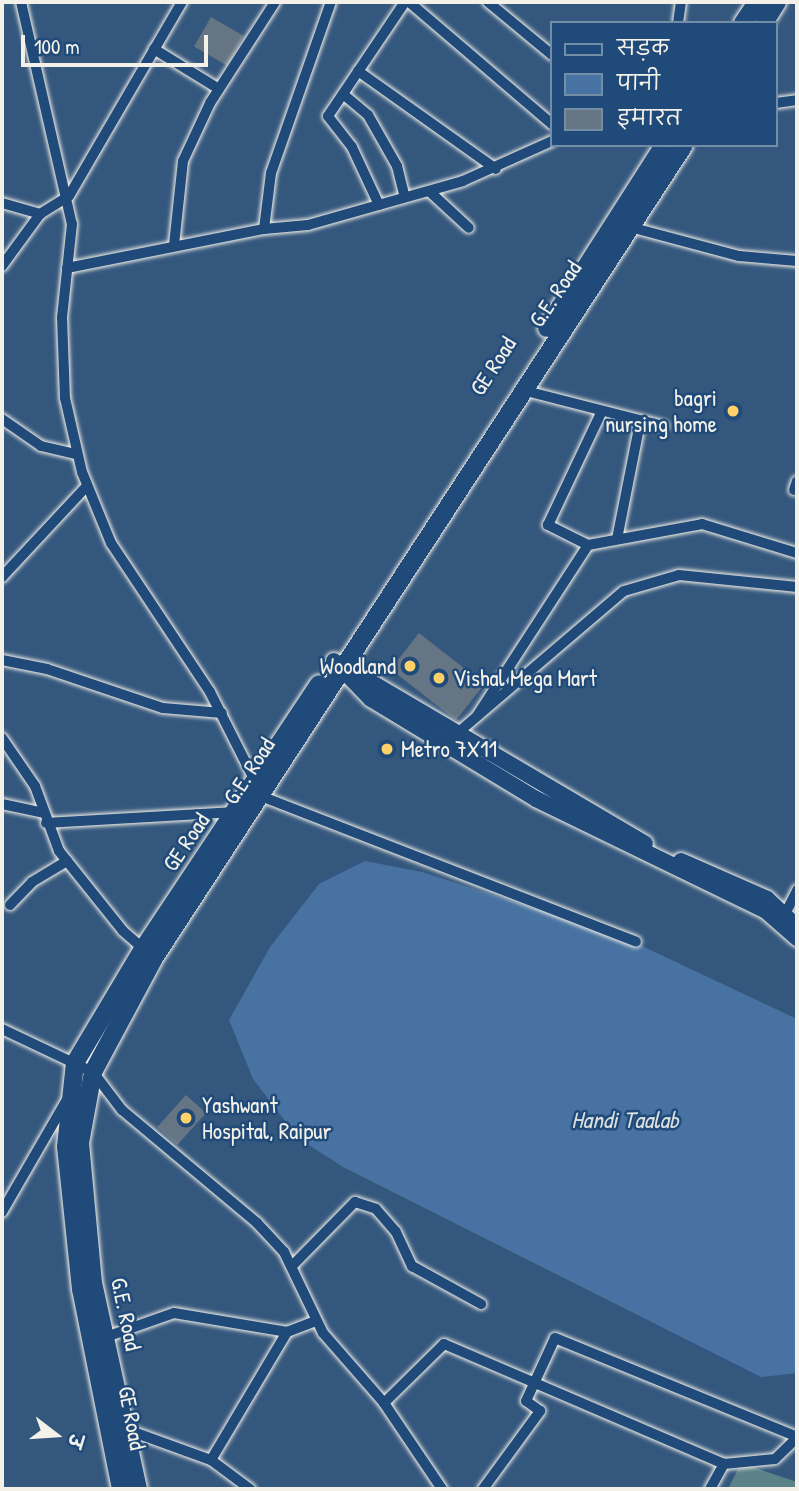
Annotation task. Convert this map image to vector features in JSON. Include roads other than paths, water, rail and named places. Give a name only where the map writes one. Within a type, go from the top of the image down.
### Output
[{"type":"main road","points":[[744,21],[757,2]]},
{"type":"main road","points":[[765,21],[777,2]]},
{"type":"main road","name":"GE Road","points":[[121,1489],[81,1289],[66,1147],[69,1094],[75,1063],[148,953],[235,813],[260,789],[340,666],[663,147]]},
{"type":"main road","name":"G.E. Road","points":[[340,666],[683,147]]},
{"type":"main road","name":"G.E. Road","points":[[138,1489],[128,1430],[93,1283],[79,1143],[93,1072],[148,953],[260,789]]},
{"type":"street","points":[[21,2],[69,196],[72,224],[62,317],[65,398],[87,485],[130,576],[222,713],[260,789],[636,942]]},
{"type":"street","points":[[2,265],[40,214],[69,196],[181,2]]},
{"type":"street","points":[[174,245],[183,161],[219,89],[275,2]]},
{"type":"street","points":[[264,229],[271,173],[331,2]]},
{"type":"street","points":[[379,205],[352,146],[328,116],[407,2],[550,122]]},
{"type":"street","points":[[488,2],[550,53]]},
{"type":"street","points":[[678,21],[681,2]]},
{"type":"street","points":[[154,49],[219,89]]},
{"type":"street","points":[[358,71],[496,169]]},
{"type":"street","points":[[343,94],[368,116],[397,166],[404,195]]},
{"type":"street","points":[[778,103],[797,100]]},
{"type":"street","points":[[67,268],[174,245],[264,229],[308,225],[496,169],[550,142]]},
{"type":"street","points":[[429,191],[469,229]]},
{"type":"street","points":[[2,203],[40,214]]},
{"type":"street","points":[[630,228],[739,256],[797,261]]},
{"type":"street","points":[[522,390],[640,423],[663,426]]},
{"type":"street","points":[[602,411],[548,526],[588,545],[702,524],[797,553]]},
{"type":"street","points":[[2,419],[41,446],[78,454]]},
{"type":"street","points":[[617,539],[640,423]]},
{"type":"street","points":[[2,577],[87,485]]},
{"type":"street","points":[[477,716],[588,545]]},
{"type":"street","points":[[452,737],[624,592],[679,575],[797,587]]},
{"type":"street","points":[[2,660],[47,669],[163,708],[222,713]]},
{"type":"street","points":[[340,666],[452,737],[583,811],[767,899],[797,938]]},
{"type":"street","points":[[2,738],[34,786],[41,812],[66,861],[148,953]]},
{"type":"street","points":[[2,804],[41,812]]},
{"type":"street","points":[[46,823],[235,813]]},
{"type":"street","points":[[10,905],[32,882],[66,861]]},
{"type":"street","points":[[782,920],[797,891]]},
{"type":"street","points":[[782,920],[797,927]]},
{"type":"street","points":[[2,1029],[93,1072],[122,1110],[257,1223],[292,1266],[315,1321],[384,1403],[442,1489]]},
{"type":"street","points":[[2,1212],[69,1094],[93,1072]]},
{"type":"street","points":[[292,1266],[355,1202],[376,1209],[396,1232],[412,1266],[481,1304]]},
{"type":"street","points":[[106,1336],[174,1313],[287,1332],[315,1321]]},
{"type":"street","points":[[211,1460],[287,1332]]},
{"type":"street","points":[[384,1403],[444,1344],[536,1380],[724,1464],[775,1459],[797,1438],[555,1338],[536,1380],[526,1401],[540,1410],[483,1489]]},
{"type":"street","points":[[128,1430],[211,1460],[250,1489]]},
{"type":"street","points":[[710,1489],[724,1464]]},
{"type":"water","name":"Handi Taalab","points":[[365,861],[422,872],[625,938],[797,1019],[797,1373],[761,1377],[343,1167],[298,1138],[253,1079],[229,1020],[270,947],[319,884]]},
{"type":"place","name":"bagri nursing home","points":[[733,411]]},
{"type":"place","name":"Woodland","points":[[410,666]]},
{"type":"place","name":"Vishal Mega Mart","points":[[439,678]]},
{"type":"place","name":"Metro 7X11","points":[[387,749]]},
{"type":"place","name":"Yashwant Hospital, Raipur","points":[[186,1118]]}]
